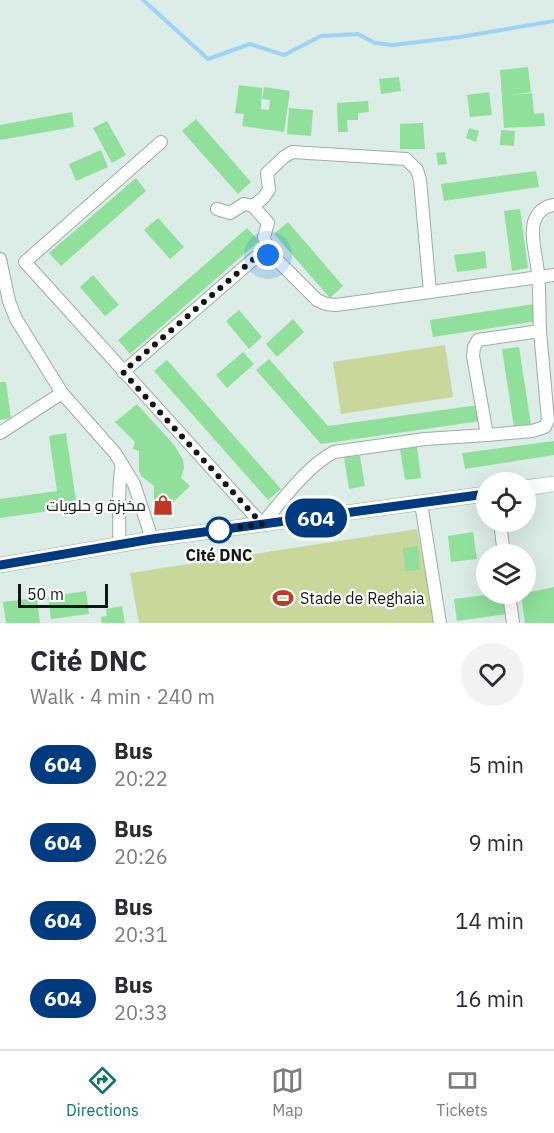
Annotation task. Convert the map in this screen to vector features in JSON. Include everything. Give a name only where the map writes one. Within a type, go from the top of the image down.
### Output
[{"type":"main road","points":[[536,486],[554,484]]},
{"type":"main road","points":[[0,565],[152,539],[476,495]]},
{"type":"street","points":[[161,141],[25,262],[262,524],[313,467],[334,452],[425,439],[532,431],[545,427],[548,420],[533,230],[540,211],[547,205],[554,204]]},
{"type":"street","points":[[253,206],[269,190],[267,173],[292,152],[406,159],[417,170],[420,180],[430,292]]},
{"type":"street","points":[[217,209],[230,213],[244,204],[253,206],[268,223],[264,237],[268,255]]},
{"type":"street","points":[[123,372],[256,257],[273,256],[317,300],[336,305],[554,275]]},
{"type":"street","points":[[0,259],[9,301],[16,319],[62,393],[122,464],[134,484],[152,539]]},
{"type":"street","points":[[487,435],[473,356],[474,347],[478,340],[540,331]]},
{"type":"street","points":[[0,433],[62,393]]},
{"type":"street","points":[[120,544],[118,485],[122,464]]},
{"type":"street","points":[[421,503],[440,623]]},
{"type":"street","points":[[510,604],[513,623]]},
{"type":"green space","points":[[445,345],[453,397],[341,414],[333,362]]},
{"type":"green space","name":"Stade de Reghaia","points":[[417,529],[436,623],[139,623],[130,573]]},
{"type":"building","points":[[528,67],[531,92],[511,95],[532,93],[534,114],[544,113],[545,126],[504,128],[500,70]]},
{"type":"building","points":[[399,77],[401,91],[381,94],[379,79]]},
{"type":"building","points":[[239,85],[262,88],[261,109],[269,110],[270,100],[262,99],[264,87],[290,91],[284,132],[242,126],[244,114],[235,113]]},
{"type":"building","points":[[489,92],[492,115],[470,117],[467,95]]},
{"type":"building","points":[[368,101],[369,112],[358,113],[358,120],[347,120],[348,132],[338,132],[337,103]]},
{"type":"building","points":[[289,108],[313,110],[311,136],[287,134]]},
{"type":"building","points":[[72,112],[74,127],[0,140],[0,125]]},
{"type":"building","points":[[196,119],[251,182],[238,194],[182,131]]},
{"type":"building","points":[[107,121],[126,155],[112,163],[93,128]]},
{"type":"building","points":[[423,123],[425,149],[400,149],[400,124]]},
{"type":"building","points":[[469,128],[479,131],[476,142],[466,138]]},
{"type":"building","points":[[501,130],[515,131],[514,146],[500,145]]},
{"type":"building","points":[[101,150],[108,167],[76,181],[69,164]]},
{"type":"building","points":[[445,152],[447,164],[438,165],[436,153]]},
{"type":"building","points":[[536,171],[539,187],[444,201],[441,184]]},
{"type":"building","points":[[136,178],[146,191],[61,266],[49,253]]},
{"type":"building","points":[[520,209],[528,268],[512,271],[504,211]]},
{"type":"building","points":[[158,218],[184,247],[170,259],[144,230]]},
{"type":"building","points":[[288,222],[343,286],[330,298],[274,234]]},
{"type":"building","points":[[247,228],[259,241],[130,354],[118,340]]},
{"type":"building","points":[[485,251],[487,268],[457,272],[454,255]]},
{"type":"building","points":[[93,275],[119,305],[105,316],[80,287]]},
{"type":"building","points":[[535,304],[537,321],[433,337],[430,320]]},
{"type":"building","points":[[239,310],[262,337],[249,349],[226,321]]},
{"type":"building","points":[[293,319],[304,332],[277,357],[266,344]]},
{"type":"building","points":[[519,347],[531,425],[514,428],[502,349]]},
{"type":"building","points":[[243,352],[254,364],[227,388],[216,375]]},
{"type":"building","points":[[269,359],[328,426],[478,405],[481,421],[321,444],[256,370]]},
{"type":"building","points":[[167,360],[281,489],[268,500],[154,371]]},
{"type":"building","points":[[0,382],[6,382],[11,418],[0,420]]},
{"type":"building","points":[[137,404],[175,446],[183,460],[184,468],[181,478],[190,486],[165,510],[154,498],[154,486],[141,476],[139,451],[133,449],[135,442],[115,422]]},
{"type":"building","points":[[66,433],[77,507],[0,518],[0,499],[57,491],[49,436]]},
{"type":"building","points":[[554,441],[554,455],[465,469],[462,453]]},
{"type":"building","points":[[417,447],[421,478],[405,480],[400,449]]},
{"type":"building","points":[[360,456],[365,486],[349,489],[344,457]]},
{"type":"building","points":[[473,532],[476,559],[451,562],[448,536]]},
{"type":"building","points":[[418,546],[420,570],[405,571],[403,548]]},
{"type":"building","points":[[554,587],[554,623],[525,623],[522,604],[536,604],[536,591]]},
{"type":"building","points":[[86,591],[89,614],[51,619],[48,597]]},
{"type":"building","points":[[476,596],[476,604],[506,604],[507,614],[457,621],[454,599]]},
{"type":"building","points":[[37,598],[40,623],[6,623],[3,602]]},
{"type":"building","points":[[122,606],[125,623],[102,623],[101,617],[107,616],[106,609]]},
{"type":"waterway","points":[[143,0],[208,59],[250,44],[284,55],[321,36],[358,34],[375,43],[393,45],[460,37],[554,21]]},
{"type":"bus line","name":"604","points":[[0,565],[152,539],[476,495]]},
{"type":"place","name":"مخبزة و حلويات","points":[[163,505]]},
{"type":"place","name":"Cité DNC","points":[[219,530]]},
{"type":"place","name":"Stade de Reghaia","points":[[283,598]]},
{"type":"route","points":[[219,530],[262,524],[123,372],[256,257],[268,255]]}]
